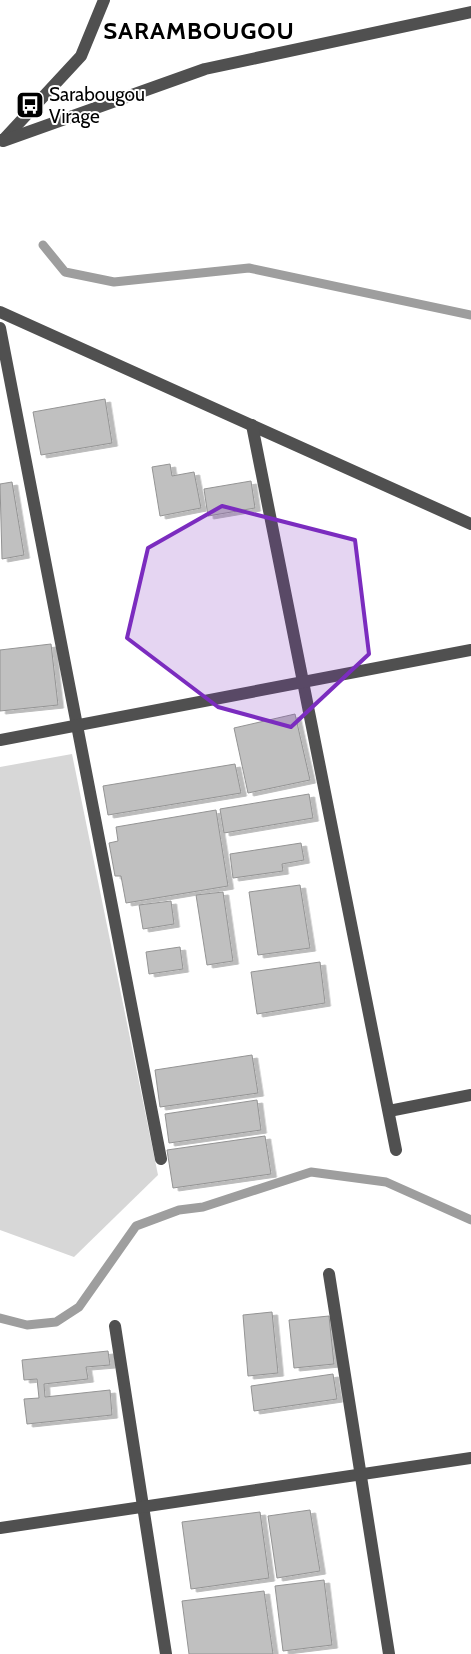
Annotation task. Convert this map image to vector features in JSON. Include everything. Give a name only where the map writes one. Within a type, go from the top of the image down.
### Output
[{"type":"street","points":[[1,141],[81,56],[104,0]]},
{"type":"street","points":[[1,141],[205,69],[471,12]]},
{"type":"street","points":[[0,312],[471,524]]},
{"type":"street","points":[[0,328],[160,1158]]},
{"type":"street","points":[[252,425],[396,1150]]},
{"type":"street","points":[[0,740],[471,650]]},
{"type":"street","points":[[389,1112],[471,1095]]},
{"type":"street","points":[[329,1274],[389,1654]]},
{"type":"street","points":[[115,1326],[166,1654]]},
{"type":"street","points":[[0,1528],[471,1458]]},
{"type":"highlighted area","points":[[222,506],[355,540],[369,654],[291,727],[218,707],[127,638],[148,548]]},
{"type":"shaded area","points":[[72,754],[158,1175],[74,1257],[0,1230],[0,767]]},
{"type":"building","points":[[105,399],[112,443],[41,455],[33,412]]},
{"type":"building","points":[[170,464],[172,476],[194,472],[201,508],[160,516],[152,467]]},
{"type":"building","points":[[251,481],[255,508],[208,516],[204,489]]},
{"type":"building","points":[[12,482],[24,555],[2,559],[0,484]]},
{"type":"building","points":[[51,644],[58,705],[0,711],[0,650]]},
{"type":"building","points":[[295,714],[310,780],[248,793],[234,728]]},
{"type":"building","points":[[235,764],[241,793],[108,815],[103,786]]},
{"type":"building","points":[[309,794],[313,818],[224,833],[220,809]]},
{"type":"building","points":[[216,810],[228,886],[126,903],[121,876],[115,876],[109,843],[118,841],[116,827]]},
{"type":"building","points":[[301,843],[304,860],[282,864],[283,871],[233,878],[230,854]]},
{"type":"building","points":[[300,885],[310,948],[258,955],[249,892]]},
{"type":"building","points":[[223,892],[233,961],[207,965],[196,895]]},
{"type":"building","points":[[171,901],[174,924],[143,929],[139,905]]},
{"type":"building","points":[[180,947],[183,969],[149,974],[146,952]]},
{"type":"building","points":[[320,962],[325,1003],[257,1014],[251,972]]},
{"type":"building","points":[[252,1055],[258,1093],[160,1107],[155,1070]]},
{"type":"building","points":[[257,1100],[261,1130],[169,1143],[165,1114]]},
{"type":"building","points":[[265,1136],[271,1174],[173,1188],[167,1150]]},
{"type":"building","points":[[272,1312],[278,1373],[248,1376],[243,1315]]},
{"type":"building","points":[[329,1316],[334,1364],[294,1368],[289,1320]]},
{"type":"building","points":[[108,1351],[110,1365],[86,1367],[88,1379],[44,1384],[45,1397],[110,1390],[112,1415],[27,1424],[24,1399],[39,1398],[37,1379],[24,1380],[22,1360]]},
{"type":"building","points":[[333,1374],[337,1399],[254,1411],[251,1386]]},
{"type":"building","points":[[310,1510],[320,1571],[277,1578],[268,1516]]},
{"type":"building","points":[[260,1512],[269,1578],[191,1589],[182,1522]]},
{"type":"building","points":[[324,1580],[332,1645],[283,1651],[275,1586]]},
{"type":"building","points":[[264,1591],[273,1654],[189,1654],[182,1601]]},
{"type":"waterway","points":[[43,245],[65,272],[114,282],[249,268],[471,315]]},
{"type":"waterway","points":[[0,1318],[27,1325],[56,1322],[79,1307],[136,1226],[179,1210],[203,1207],[311,1172],[386,1182],[471,1220]]},
{"type":"place","name":"Sarabougou Virage","points":[[30,105]]},
{"type":"district","name":"SARAMBOUGOU","points":[[199,31]]}]
